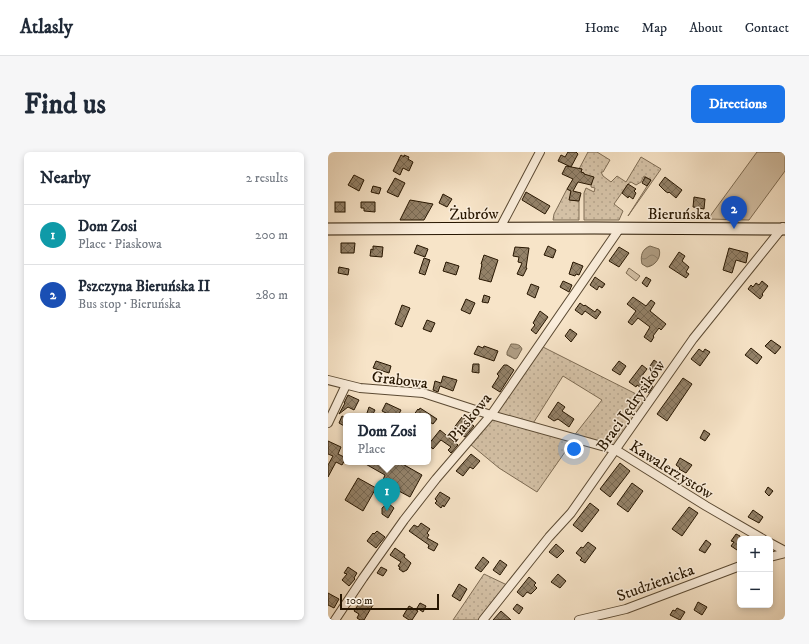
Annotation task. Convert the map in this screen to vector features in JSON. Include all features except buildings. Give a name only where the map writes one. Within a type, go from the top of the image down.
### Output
[{"type":"main road","name":"Żubrów","points":[[328,229],[620,228]]},
{"type":"main road","name":"Bieruńska","points":[[620,228],[784,228]]},
{"type":"street","points":[[500,228],[540,152]]},
{"type":"street","name":"Piaskowa","points":[[336,620],[362,578],[404,520],[436,479],[491,415],[620,228]]},
{"type":"street","name":"Braci Jędrysików","points":[[483,620],[549,537],[571,513],[693,338],[784,228]]},
{"type":"street","name":"Grabowa","points":[[328,380],[360,388],[423,393],[491,415]]},
{"type":"street","points":[[328,423],[346,385]]},
{"type":"street","name":"Kawalerzystów","points":[[491,415],[616,450],[706,506],[759,536]]},
{"type":"street","points":[[773,545],[785,552]]},
{"type":"street","points":[[773,556],[785,552]]},
{"type":"street","name":"Studzienicka","points":[[579,620],[626,609],[737,567]]},
{"type":"shaded area","points":[[588,152],[597,152],[610,160],[603,172],[601,172],[603,176],[611,182],[617,176],[626,182],[641,157],[661,169],[628,216],[651,180],[644,176],[641,182],[636,185],[631,182],[628,184],[614,204],[623,211],[619,220],[584,220],[584,193],[586,188],[594,192],[595,188],[591,187],[593,177],[583,176],[584,173],[581,172],[582,169],[579,169]]},
{"type":"shaded area","points":[[757,152],[785,152],[785,171],[749,220],[708,219]]},
{"type":"shaded area","points":[[567,189],[571,191],[570,200],[579,201],[579,220],[553,220],[554,214]]},
{"type":"shaded area","points":[[629,268],[640,276],[636,281],[626,273]]},
{"type":"shaded area","points":[[541,346],[648,400],[615,448],[573,437],[602,400],[563,376],[532,425],[495,414]]},
{"type":"shaded area","points":[[492,417],[572,442],[537,492],[499,468],[470,444]]},
{"type":"shaded area","points":[[484,574],[507,585],[478,620],[453,620]]},
{"type":"water","points":[[650,246],[659,249],[660,255],[653,265],[647,267],[642,264],[641,258],[643,251]]},
{"type":"water","points":[[511,344],[519,345],[522,349],[515,359],[507,355]]},
{"type":"place","name":"Pszczyna Bieruńska II","points":[[734,229]]},
{"type":"place","name":"Dom Zosi","points":[[387,511]]}]
